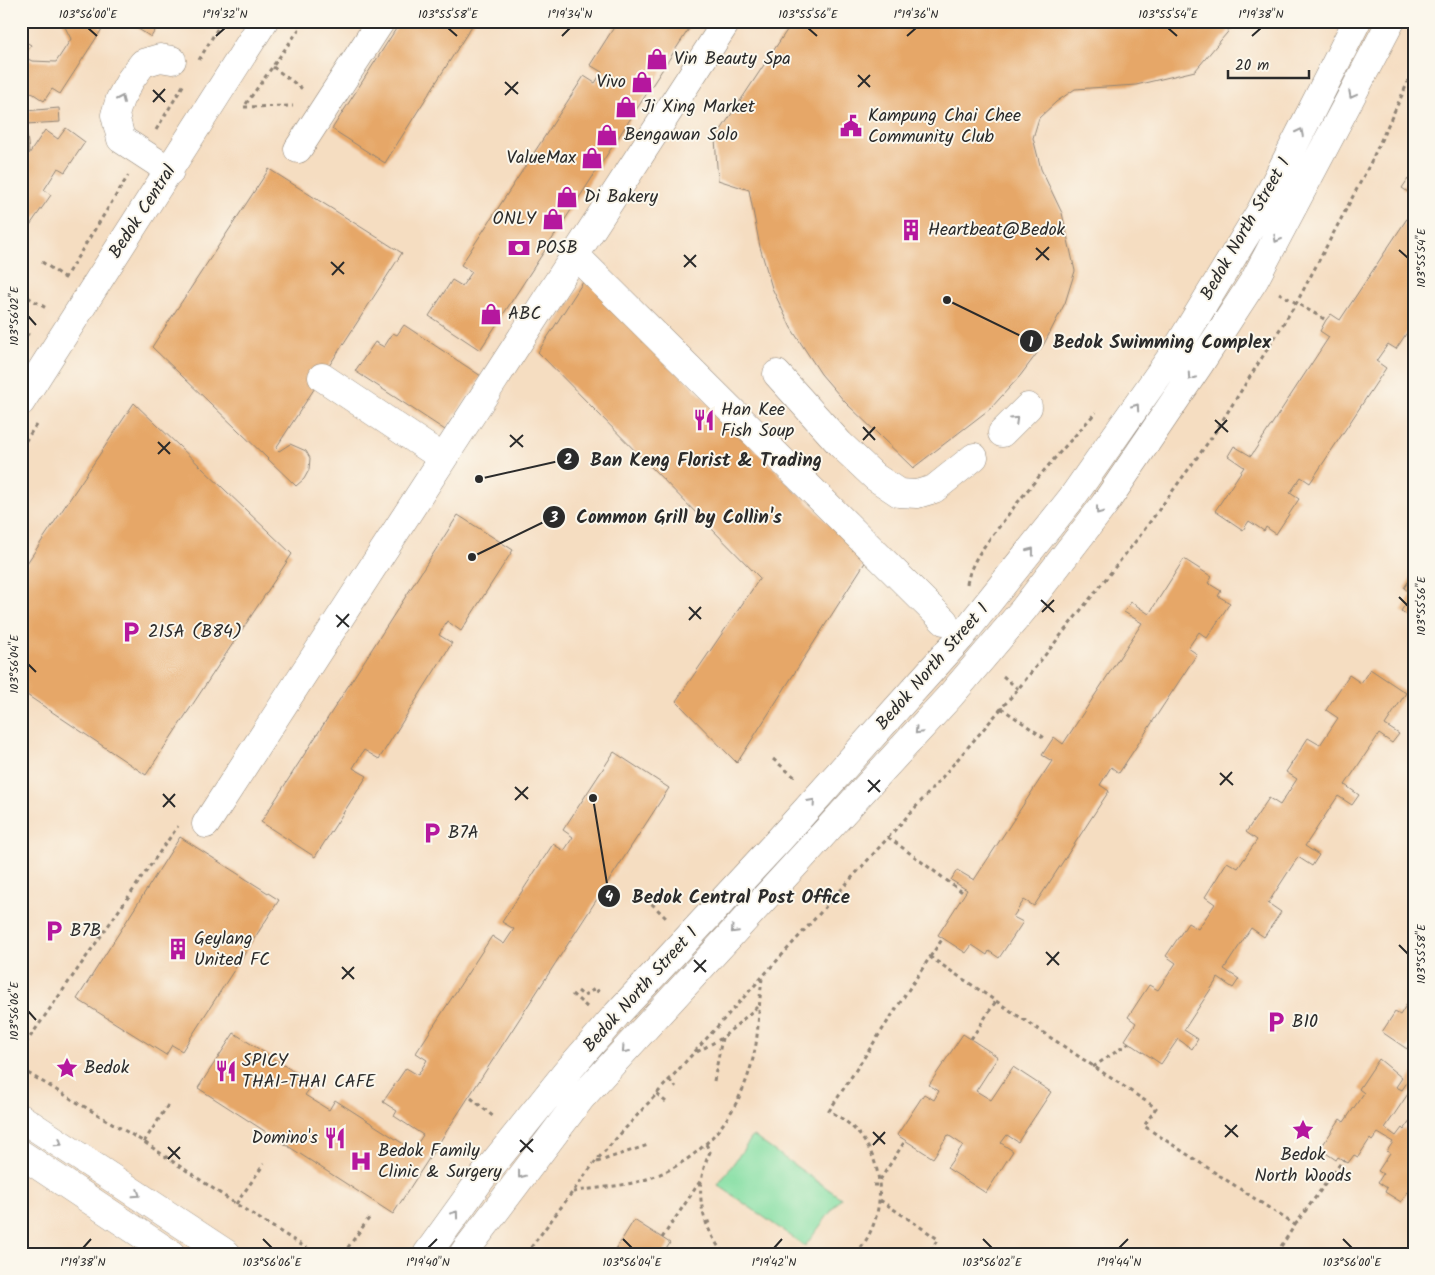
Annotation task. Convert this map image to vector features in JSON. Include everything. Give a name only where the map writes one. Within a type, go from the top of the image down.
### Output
[{"type":"street","name":"Bedok Central","points":[[21,402],[264,21]]},
{"type":"street","points":[[298,149],[381,21]]},
{"type":"street","points":[[195,822],[443,458],[727,21]]},
{"type":"street","name":"Bedok North Street 1","points":[[427,1254],[481,1179],[565,1074],[780,839],[960,638],[1071,499],[1176,350],[1260,212],[1357,21]]},
{"type":"street","name":"Bedok North Street 1","points":[[463,1254],[581,1098],[951,695],[1023,610],[1104,505],[1199,366],[1255,279],[1391,21]]},
{"type":"street","points":[[170,171],[132,145],[115,115],[120,99],[143,63],[160,58],[186,67]]},
{"type":"street","points":[[575,255],[944,621]]},
{"type":"street","points":[[777,374],[846,450],[875,476],[899,492],[917,494],[934,489],[974,457]]},
{"type":"street","points":[[322,377],[443,458]]},
{"type":"street","points":[[1002,433],[1028,407]]},
{"type":"street","points":[[21,1118],[227,1254]]},
{"type":"street","points":[[21,1154],[171,1254]]},
{"type":"path","points":[[60,286],[132,145],[186,67],[222,21]]},
{"type":"path","points":[[273,68],[326,106]]},
{"type":"path","points":[[244,107],[326,106]]},
{"type":"path","points":[[42,262],[64,278]]},
{"type":"path","points":[[1255,279],[1326,320]]},
{"type":"path","points":[[21,292],[46,308]]},
{"type":"path","points":[[41,315],[50,301]]},
{"type":"path","points":[[25,341],[33,328]]},
{"type":"path","points":[[21,330],[29,335]]},
{"type":"path","points":[[966,586],[969,571],[976,558],[1019,499],[1098,410]]},
{"type":"path","points":[[1002,708],[1046,739]]},
{"type":"path","points":[[773,759],[802,782]]},
{"type":"path","points":[[21,1050],[195,822]]},
{"type":"path","points":[[888,837],[965,894]]},
{"type":"path","points":[[646,898],[668,920]]},
{"type":"path","points":[[662,927],[675,913]]},
{"type":"path","points":[[856,1254],[872,1230],[880,1200],[880,1183],[873,1156],[862,1137],[846,1122],[829,1111],[942,938]]},
{"type":"path","points":[[930,957],[1156,1108],[1144,1126],[1295,1225]]},
{"type":"path","points":[[572,1192],[630,1184],[658,1175],[683,1162],[706,1144],[725,1123],[746,1085],[756,1043],[758,1007],[763,979]]},
{"type":"path","points":[[578,991],[584,996],[596,988],[598,991],[595,996]]},
{"type":"path","points":[[572,994],[589,1009],[594,1003]]},
{"type":"path","points":[[971,1039],[996,1001]]},
{"type":"path","points":[[694,1053],[722,1038],[758,1007]]},
{"type":"path","points":[[714,1081],[722,1038]]},
{"type":"path","points":[[1093,1067],[1129,1043]]},
{"type":"path","points":[[21,1069],[144,1142],[236,1204],[316,1254]]},
{"type":"path","points":[[669,1080],[676,1087]]},
{"type":"path","points":[[657,1094],[666,1102]]},
{"type":"path","points":[[471,1098],[496,1119]]},
{"type":"path","points":[[144,1142],[168,1105]]},
{"type":"path","points":[[490,1127],[500,1112]]},
{"type":"path","points":[[873,1185],[880,1183],[905,1141]]},
{"type":"path","points":[[662,1238],[701,1180],[710,1152],[706,1144]]},
{"type":"path","points":[[595,1162],[648,1145]]},
{"type":"path","points":[[1276,1254],[1343,1160]]},
{"type":"path","points":[[236,1204],[264,1164]]},
{"type":"path","points":[[701,1180],[701,1202],[706,1224],[712,1237],[724,1254]]},
{"type":"path","points":[[880,1200],[938,1239],[929,1252]]},
{"type":"path","points":[[343,1254],[370,1217]]},
{"type":"path","points":[[706,1224],[712,1221]]},
{"type":"green space","points":[[753,1136],[841,1198],[805,1246],[718,1185]]},
{"type":"building","points":[[62,21],[96,21],[94,24],[102,29],[60,94],[52,89],[44,101],[23,87],[25,111],[59,108],[60,122],[26,124],[29,154],[45,130],[58,139],[66,128],[85,142],[65,172],[58,168],[44,190],[51,195],[30,225],[21,219],[21,39],[31,45],[24,57],[32,61],[56,62],[71,39]]},
{"type":"building","points":[[134,21],[161,21],[151,37],[132,25]]},
{"type":"building","points":[[401,21],[475,21],[385,163],[332,129]]},
{"type":"building","points":[[618,21],[694,21],[480,350],[429,316],[452,280],[462,286],[472,272],[461,265],[584,76],[595,83],[602,72],[590,65]]},
{"type":"building","name":"Heartbeat@Bedok","points":[[793,21],[1237,21],[1195,71],[1136,85],[1075,89],[1056,102],[1039,118],[1033,138],[1041,169],[1062,213],[1075,271],[1065,303],[1044,344],[1020,376],[991,408],[913,468],[845,402],[821,374],[791,328],[772,288],[760,247],[749,190],[718,180],[715,139]]},
{"type":"building","points":[[269,169],[402,253],[276,448],[279,451],[290,444],[306,451],[310,458],[309,470],[304,479],[296,486],[152,347]]},
{"type":"building","points":[[1408,179],[1414,183],[1414,196],[1402,188]]},
{"type":"building","points":[[1414,208],[1414,322],[1396,349],[1388,344],[1376,361],[1386,368],[1310,483],[1301,477],[1290,493],[1299,499],[1276,534],[1266,527],[1264,531],[1249,521],[1243,530],[1215,511],[1244,467],[1228,456],[1234,446],[1251,456],[1329,337],[1320,331],[1326,320],[1331,314],[1340,320]]},
{"type":"building","points":[[585,279],[866,561],[737,763],[676,701],[760,578],[538,352]]},
{"type":"building","points":[[404,325],[481,376],[445,430],[355,371],[375,342],[384,347],[393,333],[397,335]]},
{"type":"building","name":"215A (B84)","points":[[134,403],[292,554],[146,775],[21,691],[21,572]]},
{"type":"building","points":[[458,515],[513,550],[461,631],[447,621],[439,635],[452,643],[379,759],[364,750],[353,768],[367,776],[315,857],[261,822]]},
{"type":"building","points":[[1184,559],[1212,577],[1208,583],[1221,591],[1218,596],[1230,603],[1207,638],[1199,632],[1188,648],[1197,654],[1119,773],[1111,767],[1100,785],[1109,791],[1034,906],[1024,900],[1013,917],[1023,922],[999,958],[989,951],[987,955],[972,945],[966,953],[938,935],[967,890],[951,880],[957,870],[974,880],[1052,761],[1042,755],[1054,737],[1063,744],[1142,623],[1124,612],[1131,602],[1149,614]]},
{"type":"building","points":[[1414,573],[1414,619],[1401,611],[1412,594],[1404,588]]},
{"type":"building","points":[[1370,669],[1406,693],[1385,725],[1399,734],[1392,743],[1379,734],[1345,785],[1359,795],[1352,805],[1338,796],[1305,846],[1319,855],[1312,866],[1298,857],[1268,903],[1281,912],[1264,937],[1251,928],[1224,969],[1239,979],[1233,988],[1218,978],[1184,1030],[1198,1039],[1192,1049],[1178,1039],[1161,1064],[1125,1040],[1136,1023],[1128,1017],[1149,985],[1158,990],[1176,963],[1166,956],[1188,923],[1198,929],[1215,904],[1205,897],[1227,862],[1238,868],[1257,840],[1246,832],[1269,798],[1280,805],[1297,779],[1286,772],[1308,738],[1320,745],[1338,718],[1326,710],[1349,675],[1361,683]]},
{"type":"building","points":[[614,752],[669,788],[393,1214],[198,1088],[234,1033],[313,1084],[305,1095],[329,1110],[335,1100],[413,1150],[423,1135],[394,1116],[397,1111],[383,1102],[406,1068],[418,1075],[427,1060],[416,1053],[492,936],[504,944],[514,929],[502,922],[553,844],[564,851],[573,837],[563,830]]},
{"type":"building","name":"Geylang United FC","points":[[180,837],[279,900],[182,1051],[172,1045],[166,1055],[77,999]]},
{"type":"building","points":[[1414,993],[1414,1043],[1411,1041],[1407,1049],[1382,1032],[1395,1012],[1400,1015]]},
{"type":"building","points":[[963,1034],[998,1057],[976,1091],[991,1100],[1013,1067],[1051,1092],[1018,1142],[1007,1135],[1001,1143],[1013,1151],[986,1193],[947,1168],[963,1145],[948,1135],[933,1158],[897,1135],[924,1094],[934,1100],[939,1091],[929,1085]]},
{"type":"building","points":[[1379,1059],[1402,1078],[1396,1087],[1402,1090],[1414,1072],[1414,1085],[1385,1128],[1396,1136],[1402,1128],[1404,1130],[1414,1115],[1414,1183],[1401,1202],[1385,1192],[1387,1188],[1378,1182],[1383,1174],[1378,1171],[1390,1153],[1387,1151],[1393,1142],[1378,1133],[1372,1141],[1370,1139],[1358,1157],[1354,1155],[1348,1163],[1338,1157],[1336,1160],[1320,1149],[1340,1119],[1344,1122],[1364,1093],[1359,1089]]},
{"type":"building","points":[[634,1220],[670,1243],[663,1254],[613,1254]]},
{"type":"place","name":"Vin Beauty Spa","points":[[657,59]]},
{"type":"place","name":"Vivo","points":[[642,82]]},
{"type":"place","name":"Ji Xing Market","points":[[626,107]]},
{"type":"place","name":"Kampung Chai Chee Community Club","points":[[851,126]]},
{"type":"place","name":"Bengawan Solo","points":[[607,135]]},
{"type":"place","name":"ValueMax","points":[[592,158]]},
{"type":"place","name":"Di Bakery","points":[[567,197]]},
{"type":"place","name":"ONLY","points":[[553,219]]},
{"type":"place","name":"Heartbeat@Bedok","points":[[911,230]]},
{"type":"place","name":"POSB","points":[[519,248]]},
{"type":"place","name":"Bedok Swimming Complex","points":[[947,300]]},
{"type":"place","name":"ABC","points":[[491,314]]},
{"type":"place","name":"Han Kee Fish Soup","points":[[704,420]]},
{"type":"place","name":"Ban Keng Florist & Trading","points":[[479,479]]},
{"type":"place","name":"Common Grill by Collin's","points":[[472,557]]},
{"type":"place","name":"215A (B84)","points":[[131,632]]},
{"type":"place","name":"Bedok Central Post Office","points":[[593,798]]},
{"type":"place","name":"B7A","points":[[432,833]]},
{"type":"place","name":"B7B","points":[[54,931]]},
{"type":"place","name":"Geylang United FC","points":[[178,949]]},
{"type":"place","name":"B10","points":[[1276,1022]]},
{"type":"place","name":"Bedok","points":[[67,1068]]},
{"type":"place","name":"SPICY THAI-THAI CAFE","points":[[226,1071]]},
{"type":"place","name":"Bedok North Woods","points":[[1303,1130]]},
{"type":"place","name":"Domino's","points":[[335,1138]]},
{"type":"place","name":"Bedok Family Clinic & Surgery","points":[[361,1161]]}]
